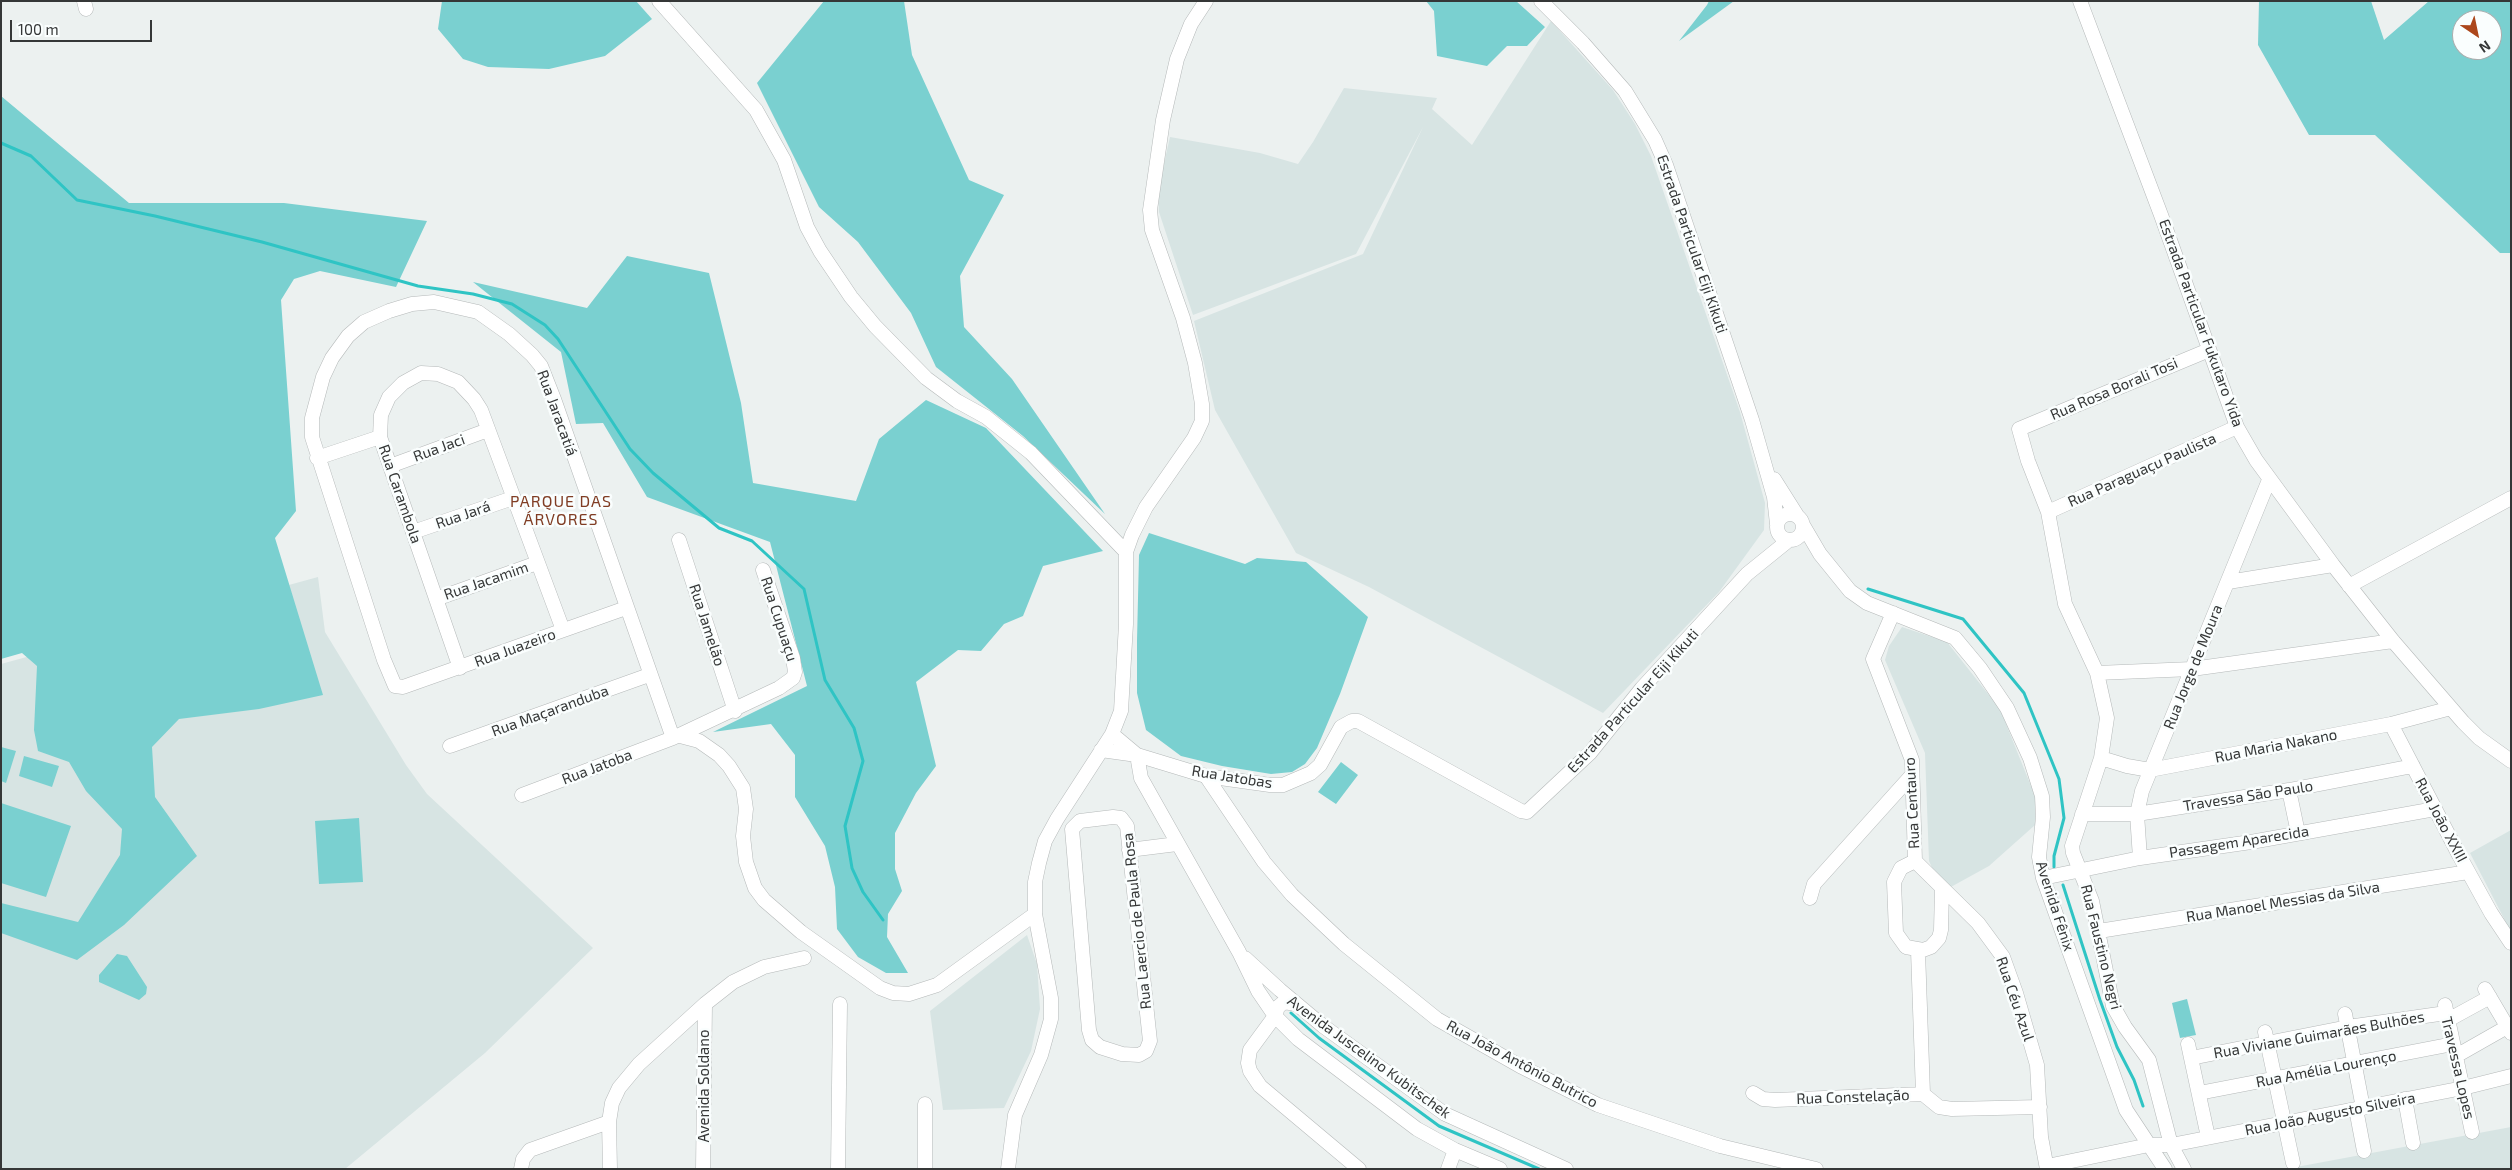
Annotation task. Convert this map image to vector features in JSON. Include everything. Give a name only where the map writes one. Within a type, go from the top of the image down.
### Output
[{"type":"street","points":[[659,1],[756,110],[784,160],[807,227],[820,251],[851,297],[875,326],[926,378],[957,401],[986,417],[1031,453],[1126,552]]},
{"type":"street","points":[[1008,1169],[1015,1115],[1041,1055],[1051,1019],[1051,998],[1035,914],[1035,882],[1045,841],[1117,724],[1123,697],[1126,552],[1146,507],[1194,438],[1202,421],[1202,404],[1197,372],[1183,318],[1152,230],[1150,210],[1163,120],[1177,59],[1191,24],[1206,1]]},
{"type":"street","name":"Estrada Particular Eiji Kikuti","points":[[1541,1],[1584,43],[1625,91],[1655,140],[1685,217],[1765,463],[1776,508],[1777,524]]},
{"type":"street","name":"Estrada Particular Fukutaro Yida","points":[[2080,1],[2161,214],[2237,427],[2269,480],[2332,565],[2393,642],[2480,738],[2511,761]]},
{"type":"street","name":"Rua Jaracatiá","points":[[399,686],[384,660],[317,458],[312,437],[312,418],[332,358],[348,336],[364,322],[412,304],[434,302],[478,312],[524,346],[541,366],[649,675],[676,737]]},
{"type":"street","name":"Rua Rosa Borali Tosi","points":[[2018,429],[2209,350]]},
{"type":"street","name":"Rua Carambola","points":[[460,668],[380,437],[381,415],[389,397],[403,383],[421,373],[438,374],[448,377],[467,389],[481,410],[512,498],[563,630]]},
{"type":"street","name":"Rua Paraguaçu Paulista","points":[[2048,512],[2237,427]]},
{"type":"street","name":"Rua Faustino Negri","points":[[2018,429],[2048,512],[2065,604],[2097,673],[2107,718],[2101,758],[2072,846],[2074,860],[2089,890],[2113,1006],[2125,1028],[2149,1060],[2171,1145],[2184,1169]]},
{"type":"street","name":"Rua Jaci","points":[[390,466],[488,430]]},
{"type":"street","points":[[317,458],[380,437]]},
{"type":"street","name":"Estrada Particular Eiji Kikuti","points":[[1765,463],[1801,521]]},
{"type":"street","name":"Rua Jorge de Moura","points":[[2140,858],[2137,814],[2150,770],[2269,480]]},
{"type":"street","name":"Rua Jará","points":[[413,532],[512,498]]},
{"type":"street","points":[[2349,586],[2511,498]]},
{"type":"street","points":[[1792,540],[1801,535],[1801,521],[1786,515],[1777,524],[1779,535],[1792,540],[1816,548]]},
{"type":"street","name":"Avenida Fênix","points":[[1801,521],[1816,548],[1840,581],[1850,591],[1867,603],[1954,638],[1980,668],[2007,708],[2030,758],[2042,796],[2043,817],[2039,857],[2043,878],[2126,1110],[2165,1169]]},
{"type":"street","name":"Rua Jamelão","points":[[679,540],[735,711]]},
{"type":"street","name":"Estrada Particular Eiji Kikuti","points":[[1336,736],[1346,723],[1358,722],[1521,811],[1527,812],[1590,753],[1642,688],[1747,574],[1792,540]]},
{"type":"street","name":"Rua Jacamim","points":[[436,599],[537,563]]},
{"type":"street","points":[[2228,582],[2332,565]]},
{"type":"street","name":"Rua Cupuaçu","points":[[763,570],[795,668]]},
{"type":"street","name":"Rua Juazeiro","points":[[399,686],[460,668],[626,608]]},
{"type":"street","name":"Rua Centauro","points":[[1893,613],[1873,655],[1873,663],[1910,752],[1915,861],[1907,863],[1896,874],[1896,933],[1898,939],[1906,947],[1918,951]]},
{"type":"street","points":[[2097,673],[2192,669],[2393,642]]},
{"type":"street","name":"Rua Jatoba","points":[[522,795],[676,737],[735,711],[787,683],[793,678],[795,668]]},
{"type":"street","name":"Rua Maçaranduba","points":[[450,746],[649,675]]},
{"type":"street","name":"Rua Maria Nakano","points":[[2101,758],[2127,766],[2150,770],[2391,724],[2451,708]]},
{"type":"street","name":"Rua João XXIII","points":[[2391,724],[2434,809],[2492,916],[2511,943]]},
{"type":"street","name":"Rua Jatobas","points":[[1112,734],[1137,754]]},
{"type":"street","name":"Rua Jatobas","points":[[1101,750],[1137,754],[1206,776],[1270,785],[1298,780],[1320,765],[1336,736]]},
{"type":"street","points":[[676,737],[699,741],[719,755],[736,775],[743,788],[746,809],[743,836],[746,862],[755,888],[764,900],[801,932],[880,988],[893,993],[909,994],[937,985],[1035,914]]},
{"type":"street","name":"Avenida Juscelino Kubitschek","points":[[1137,754],[1141,778],[1239,952],[1258,991],[1275,1016],[1298,1038],[1404,1120],[1455,1150],[1500,1169]]},
{"type":"street","name":"Travessa São Paulo","points":[[2082,814],[2137,814],[2290,790],[2412,766]]},
{"type":"street","name":"Rua João Antônio Butrico","points":[[1206,776],[1264,862],[1292,895],[1344,944],[1438,1019],[1520,1066],[1598,1104],[1720,1146],[1816,1169]]},
{"type":"street","points":[[1810,898],[1814,884],[1912,776]]},
{"type":"street","points":[[2290,790],[2298,833]]},
{"type":"street","points":[[1892,799],[1912,794]]},
{"type":"street","name":"Passagem Aparecida","points":[[2043,878],[2140,858],[2434,809]]},
{"type":"street","name":"Rua Laercio de Paula Rosa","points":[[1113,817],[1121,818],[1127,826],[1129,850],[1150,1041],[1149,1048],[1139,1055],[1122,1054],[1100,1047],[1090,1036],[1072,828],[1080,821],[1113,817]]},
{"type":"street","points":[[1129,850],[1177,844]]},
{"type":"street","name":"Rua Céu Azul","points":[[1915,861],[1942,890],[1978,923],[2002,957],[2016,993],[2037,1066],[2041,1137],[2047,1168]]},
{"type":"street","name":"Rua Manoel Messias da Silva","points":[[2099,931],[2468,872]]},
{"type":"street","points":[[1923,1094],[1918,951],[1931,947],[1939,938],[1942,890]]},
{"type":"street","name":"Rua João XXIII","points":[[2492,916],[2498,933],[2511,955]]},
{"type":"street","name":"Avenida Juscelino Kubitschek","points":[[1239,952],[1330,1032],[1445,1114],[1566,1169]]},
{"type":"street","points":[[610,1169],[609,1122],[612,1102],[628,1076],[704,1004],[733,982],[764,967],[804,958]]},
{"type":"street","name":"Rua Viviane Guimarães Bulhões","points":[[2192,1058],[2267,1037],[2347,1021],[2446,1012],[2488,993],[2509,1030]]},
{"type":"street","points":[[1296,1004],[1284,1002],[1278,1007],[1275,1016],[1250,1050],[1248,1063],[1252,1076],[1260,1086],[1359,1169]]},
{"type":"street","name":"Avenida Soldano","points":[[703,1169],[704,1004]]},
{"type":"street","points":[[838,1169],[840,1004]]},
{"type":"street","name":"Travessa Lopes","points":[[2446,1012],[2472,1132]]},
{"type":"street","points":[[2347,1021],[2360,1108],[2364,1151]]},
{"type":"street","name":"Rua Amélia Lourenço","points":[[2199,1093],[2354,1064],[2455,1050],[2509,1030]]},
{"type":"street","points":[[2267,1037],[2293,1164]]},
{"type":"street","points":[[2188,1044],[2208,1137]]},
{"type":"street","name":"Rua João Augusto Silveira","points":[[2047,1168],[2149,1145],[2171,1145],[2463,1088],[2511,1076]]},
{"type":"street","name":"Rua Constelação","points":[[1753,1093],[1763,1099],[1775,1100],[1923,1094],[1939,1107],[1952,1109],[2040,1107]]},
{"type":"street","points":[[2405,1099],[2413,1143]]},
{"type":"street","points":[[925,1104],[925,1169]]},
{"type":"street","points":[[522,1169],[526,1154],[538,1146],[609,1122]]},
{"type":"street","points":[[1448,1169],[1455,1150]]},
{"type":"shaded area","points":[[442,1],[636,1],[652,19],[605,56],[549,69],[488,67],[463,59],[438,29]]},
{"type":"shaded area","points":[[824,1],[904,1],[912,55],[969,180],[1004,195],[960,276],[964,327],[1012,379],[1105,514],[1023,436],[936,367],[911,313],[858,242],[819,207],[757,83]]},
{"type":"shaded area","points":[[1426,1],[1516,1],[1545,27],[1527,46],[1507,46],[1487,66],[1437,56],[1434,11]]},
{"type":"shaded area","points":[[1709,1],[1734,1],[1679,41],[1707,5]]},
{"type":"shaded area","points":[[2259,1],[2371,1],[2384,40],[2429,1],[2511,1],[2511,253],[2500,253],[2375,135],[2309,135],[2258,45]]},
{"type":"shaded area","points":[[1551,21],[1613,90],[1635,124],[1651,156],[1740,412],[1765,503],[1764,530],[1719,592],[1603,713],[1369,587],[1296,553],[1215,410],[1194,321],[1363,254],[1423,127],[1356,254],[1193,315],[1159,212],[1158,190],[1170,137],[1260,153],[1298,164],[1344,88],[1437,98],[1432,109],[1472,145]]},
{"type":"shaded area","points":[[1,96],[129,203],[284,203],[427,221],[396,287],[320,271],[294,279],[281,300],[296,511],[275,538],[323,695],[259,709],[179,719],[152,747],[155,797],[197,856],[124,925],[77,960],[1,933],[1,903],[78,922],[120,855],[122,829],[86,791],[69,762],[38,751],[34,730],[37,666],[22,653],[1,659]]},
{"type":"shaded area","points":[[627,256],[709,273],[741,403],[753,483],[856,501],[879,439],[926,400],[986,428],[1103,551],[1043,566],[1023,616],[1004,624],[981,651],[958,650],[916,682],[936,766],[916,793],[895,833],[895,869],[902,891],[888,914],[887,937],[908,973],[886,973],[858,957],[837,929],[835,887],[825,846],[795,797],[795,755],[771,724],[713,732],[807,686],[770,542],[647,497],[603,423],[576,424],[561,352],[473,282],[587,308]]},
{"type":"shaded area","points":[[1149,533],[1245,564],[1257,558],[1306,562],[1368,617],[1340,694],[1317,748],[1305,764],[1292,772],[1271,774],[1222,766],[1181,756],[1146,730],[1137,693],[1137,641],[1139,555]]},
{"type":"shaded area","points":[[318,577],[325,632],[406,765],[427,794],[593,948],[485,1053],[345,1169],[1,1169],[1,664]]},
{"type":"shaded area","points":[[1902,627],[1947,642],[2000,709],[2035,796],[2035,825],[1989,866],[1949,888],[1934,872],[1929,861],[1925,753],[1885,660],[1889,646]]},
{"type":"shaded area","points":[[1,747],[16,751],[6,783],[1,781]]},
{"type":"shaded area","points":[[24,756],[59,766],[52,787],[19,776]]},
{"type":"shaded area","points":[[1341,762],[1358,775],[1336,804],[1318,792]]},
{"type":"shaded area","points":[[1,803],[71,826],[46,897],[1,883]]},
{"type":"shaded area","points":[[359,818],[363,882],[319,884],[315,821]]},
{"type":"shaded area","points":[[2511,830],[2511,932],[2470,853]]},
{"type":"shaded area","points":[[1027,935],[1037,964],[1040,1009],[1031,1051],[1004,1108],[943,1110],[930,1011]]},
{"type":"shaded area","points":[[117,954],[127,956],[147,987],[146,994],[139,1000],[99,982],[99,975]]},
{"type":"shaded area","points":[[2187,999],[2196,1035],[2180,1038],[2172,1003]]},
{"type":"shaded area","points":[[2511,1127],[2511,1169],[2291,1168]]},
{"type":"waterway","points":[[1,143],[31,156],[77,200],[155,216],[262,242],[418,286],[473,294],[512,304],[545,325],[558,339],[630,449],[653,473],[719,528],[752,541],[804,589],[825,680],[854,728],[863,761],[845,826],[852,868],[863,892],[883,920]]},
{"type":"waterway","points":[[1868,589],[1963,619],[2024,693],[2059,779],[2064,818],[2054,856],[2054,867]]},
{"type":"waterway","points":[[2063,885],[2117,1047],[2134,1080],[2143,1106]]},
{"type":"waterway","points":[[1291,1013],[1319,1038],[1439,1126],[1539,1169]]},
{"type":"district","name":"PARQUE DAS ÁRVORES","points":[[561,511]]}]
